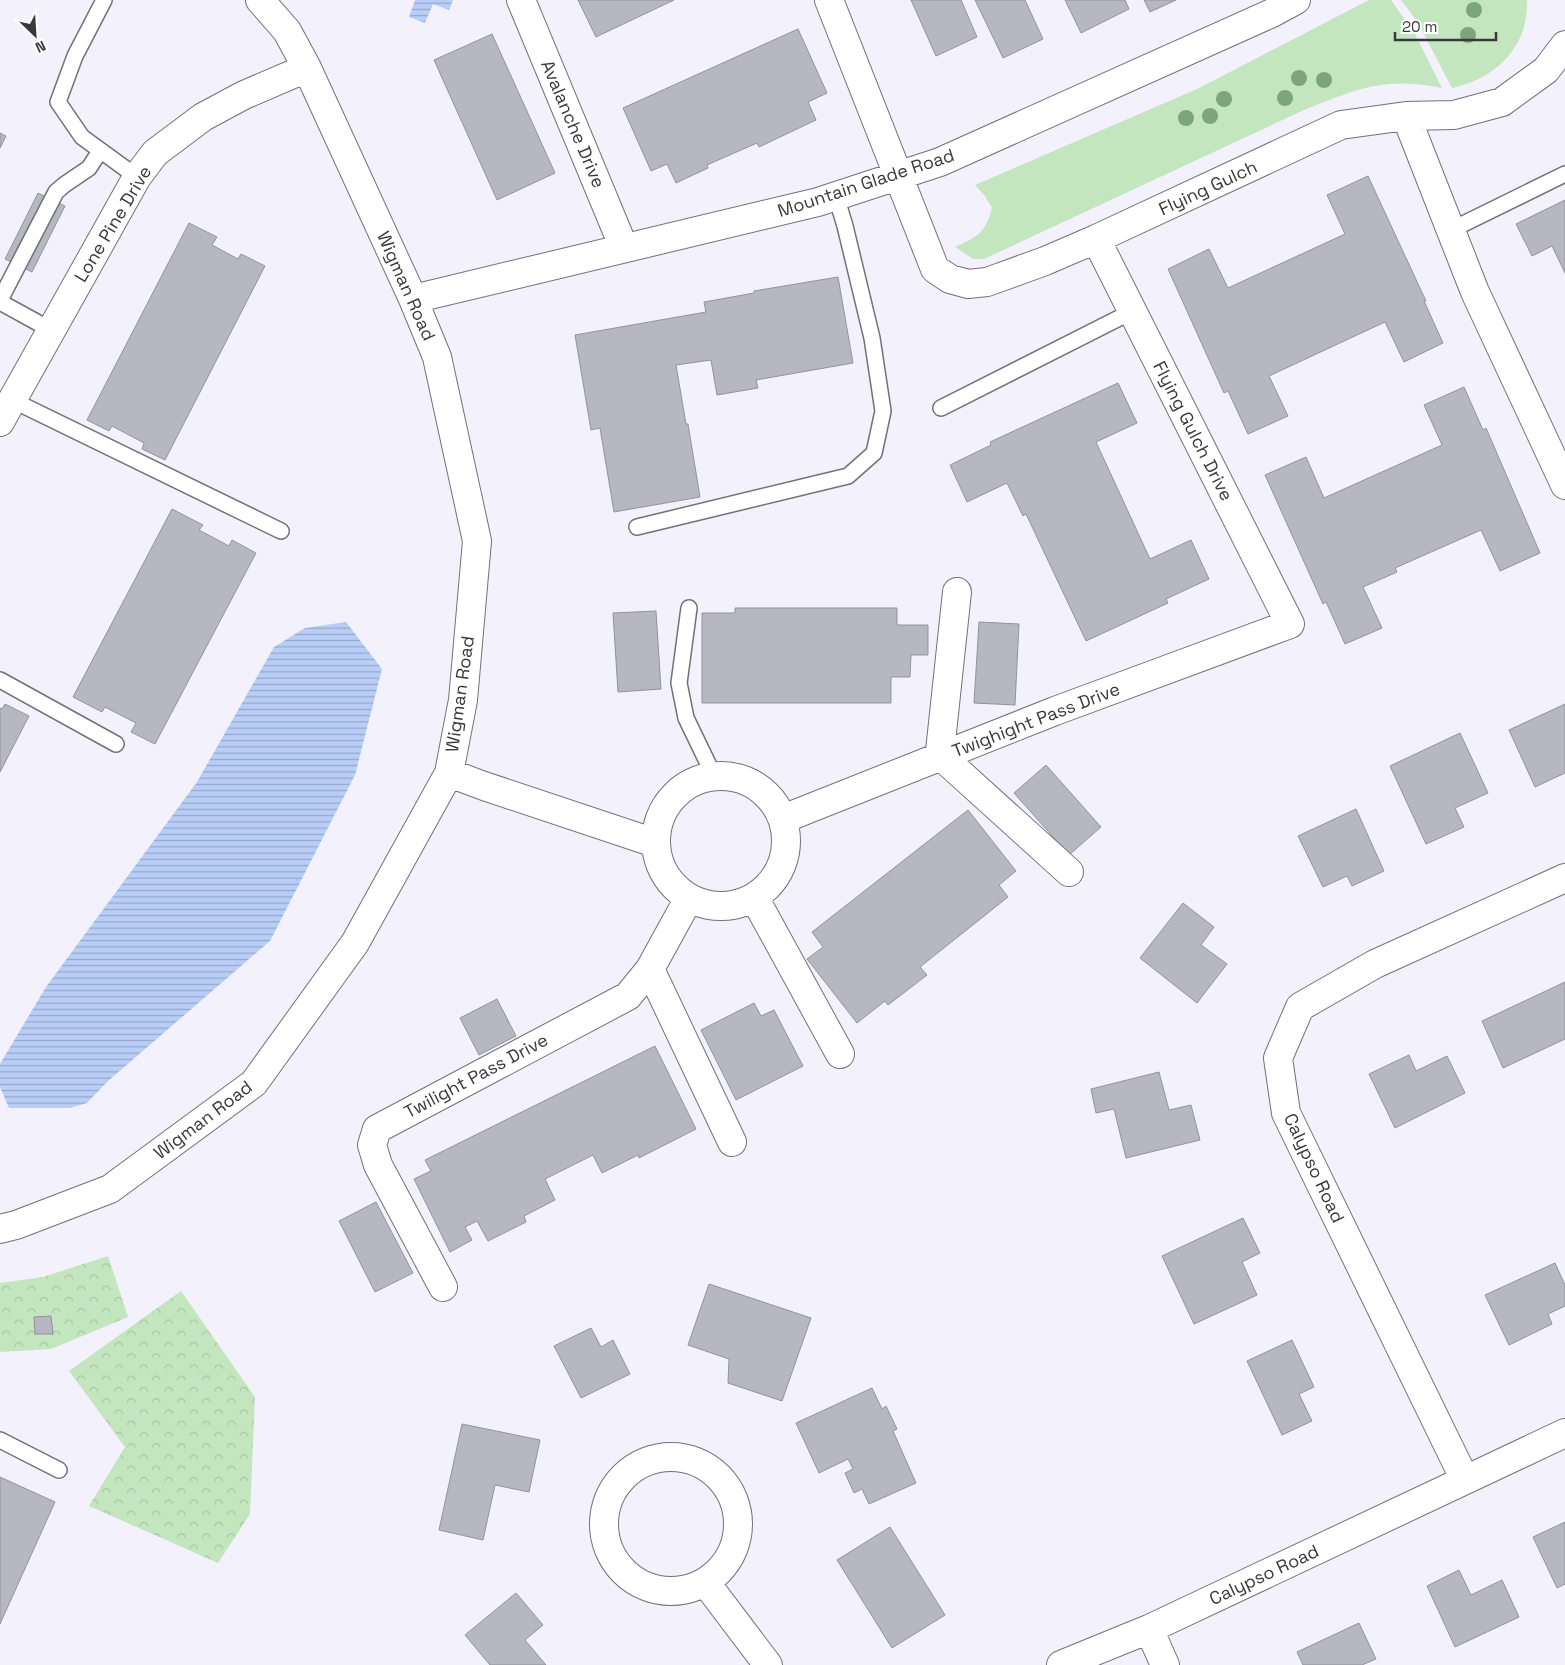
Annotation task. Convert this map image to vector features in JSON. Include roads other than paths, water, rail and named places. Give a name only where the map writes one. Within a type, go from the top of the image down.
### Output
[{"type":"street","name":"Wigman Road","points":[[0,1229],[16,1225],[110,1189],[254,1083],[355,944],[449,773],[463,700],[477,541],[437,357],[413,299],[307,68],[287,31],[260,0]]},
{"type":"street","name":"Avalanche Drive","points":[[521,0],[624,248]]},
{"type":"street","name":"Flying Gulch","points":[[829,0],[935,269],[950,279],[968,284],[987,282],[1044,262],[1341,125],[1406,116],[1454,115],[1502,102],[1546,70],[1565,45]]},
{"type":"street","name":"Mountain Glade Road","points":[[413,299],[808,205],[940,162],[1272,13],[1296,0]]},
{"type":"street","name":"Lone Pine Drive","points":[[6,411],[137,177],[155,153],[203,117],[244,95],[307,68]]},
{"type":"street","points":[[1406,116],[1475,292],[1565,485]]},
{"type":"street","name":"Flying Gulch Drive","points":[[1096,239],[1290,624]]},
{"type":"street","points":[[957,592],[940,752],[942,757],[1069,872]]},
{"type":"street","name":"Twighight Pass Drive","points":[[783,819],[1055,711],[1290,624]]},
{"type":"street","points":[[449,773],[655,843]]},
{"type":"street","points":[[714,776],[732,776],[750,782],[764,792],[775,804],[783,819],[786,841],[783,863],[772,883],[754,897],[738,904],[722,906],[705,905],[677,890],[668,880],[659,862],[655,843],[658,823],[666,806],[678,791],[695,781],[714,776]]},
{"type":"street","name":"Calypso Road","points":[[1465,1480],[1286,1113],[1278,1058],[1300,1007],[1374,964],[1565,878]]},
{"type":"street","points":[[754,897],[840,1054]]},
{"type":"street","name":"Twilight Pass Drive","points":[[443,1287],[378,1166],[372,1145],[377,1128],[628,996],[650,969],[689,898]]},
{"type":"street","points":[[650,969],[732,1142]]},
{"type":"street","name":"Calypso Road","points":[[1061,1665],[1148,1629],[1565,1433]]},
{"type":"street","points":[[693,1460],[717,1472],[738,1506],[740,1532],[734,1551],[706,1583],[682,1591],[658,1590],[641,1584],[620,1568],[606,1541],[604,1520],[609,1498],[617,1483],[627,1473],[646,1461],[693,1460]]},
{"type":"street","points":[[706,1583],[768,1665]]},
{"type":"street","points":[[1148,1629],[1165,1665]]},
{"type":"lane","points":[[104,0],[75,56],[58,102],[82,137],[137,177]]},
{"type":"lane","points":[[51,330],[0,301],[56,192],[89,168],[100,150]]},
{"type":"lane","points":[[1451,230],[1565,174]]},
{"type":"lane","points":[[637,527],[848,476],[874,453],[883,411],[872,338],[836,196]]},
{"type":"lane","points":[[941,408],[1133,311]]},
{"type":"lane","points":[[6,411],[281,531]]},
{"type":"lane","points":[[689,608],[679,683],[686,718],[714,776]]},
{"type":"lane","points":[[0,680],[116,744]]},
{"type":"lane","points":[[0,1440],[59,1470]]},
{"type":"water","points":[[415,0],[453,0],[449,10],[433,4],[425,23],[409,17]]},
{"type":"water","points":[[346,622],[382,669],[355,775],[270,941],[108,1081],[87,1103],[70,1108],[9,1108],[0,1087],[0,1064],[46,987],[197,782],[274,647],[305,628]]}]
